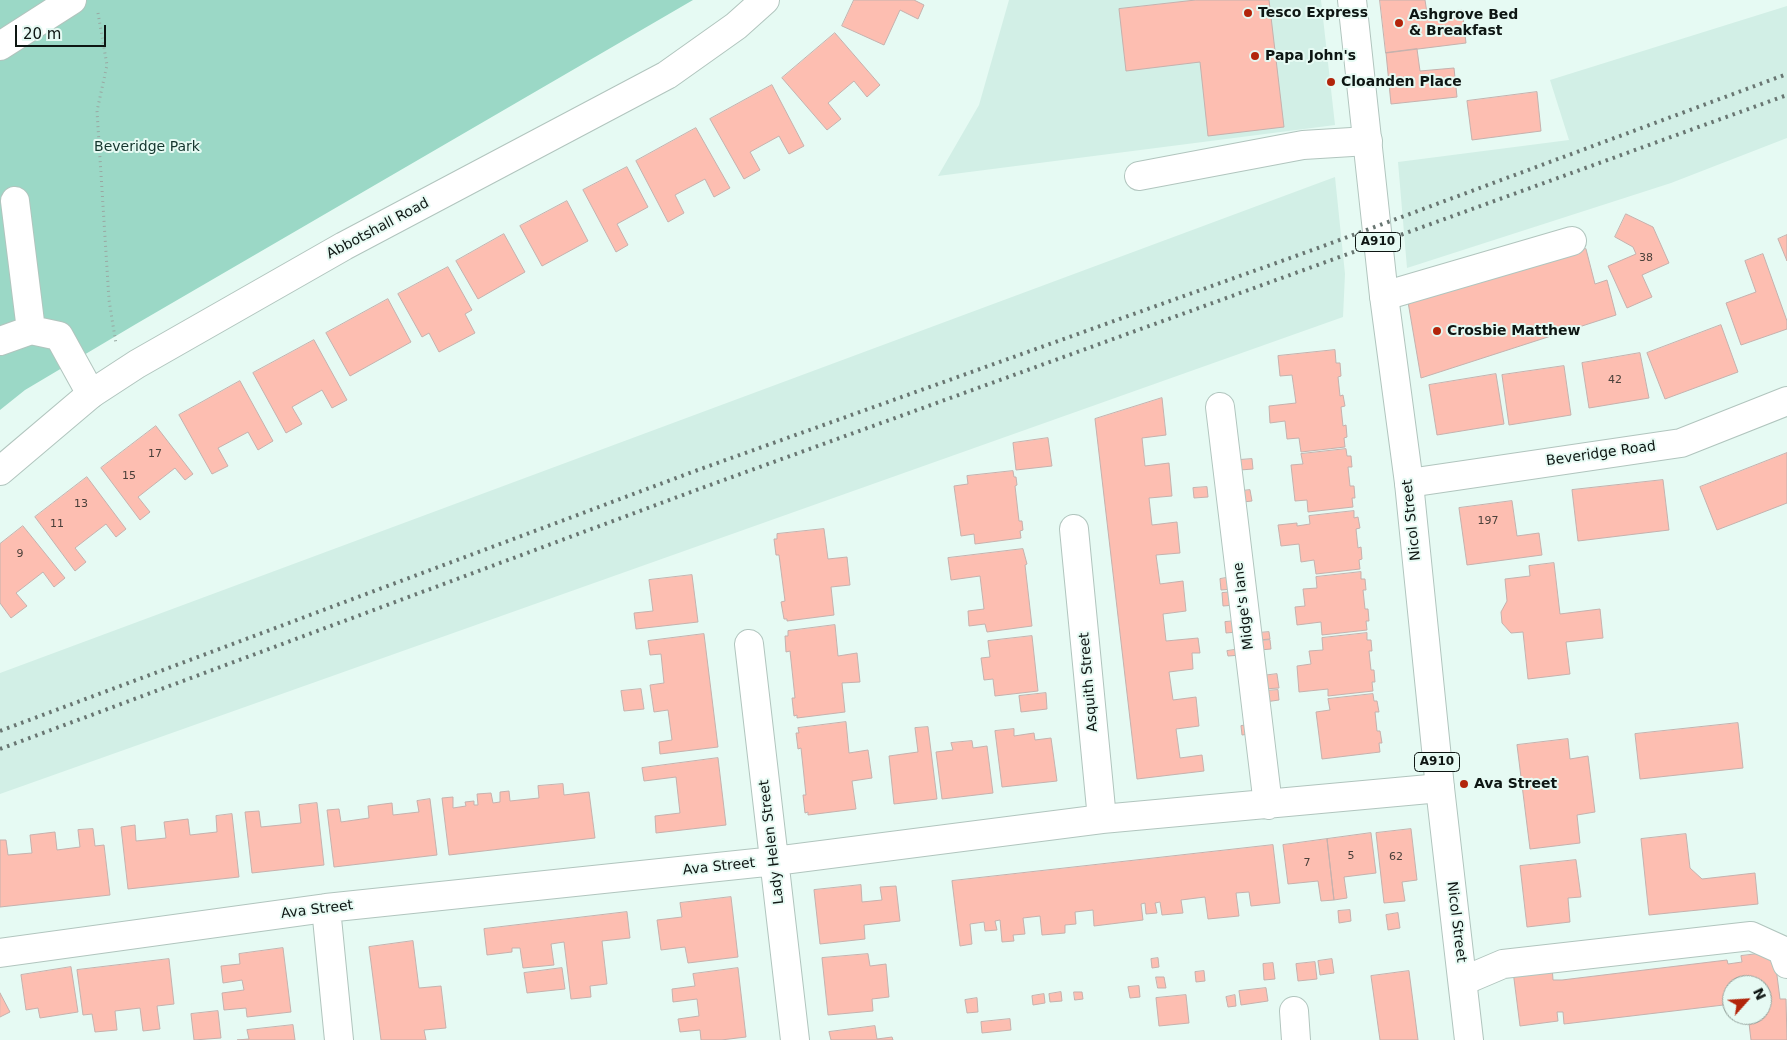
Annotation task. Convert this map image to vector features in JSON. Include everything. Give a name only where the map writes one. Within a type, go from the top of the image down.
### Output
[{"type":"street","name":"Abbotshall Road","points":[[0,471],[91,394],[122,374],[344,246],[666,75],[736,26],[765,0]]},
{"type":"street","name":"Nicol Street","points":[[1352,0],[1384,296],[1409,483],[1440,788],[1469,1040]]},
{"type":"street","points":[[0,46],[85,5]]},
{"type":"street","points":[[1139,176],[1303,145],[1368,141]]},
{"type":"street","points":[[16,201],[31,330]]},
{"type":"street","points":[[1384,296],[1572,240]]},
{"type":"street","points":[[0,341],[31,330],[59,336],[91,394]]},
{"type":"street","name":"Beveridge Road","points":[[1409,483],[1681,442],[1787,401]]},
{"type":"street","name":"Midge's lane","points":[[1220,407],[1268,805]]},
{"type":"street","name":"Asquith Street","points":[[1075,536],[1102,819]]},
{"type":"street","name":"Lady Helen Street","points":[[749,644],[795,1040]]},
{"type":"street","name":"Ava Street","points":[[0,953],[326,908],[775,861],[1102,819],[1440,788]]},
{"type":"street","points":[[326,908],[339,1040]]},
{"type":"street","points":[[1463,981],[1503,964],[1751,936],[1782,950],[1787,964]]},
{"type":"street","points":[[1294,1011],[1296,1040]]},
{"type":"path","points":[[85,5],[108,65],[97,112],[108,300],[122,374]]},
{"type":"shaded area","points":[[1009,0],[1321,0],[1335,125],[938,176],[979,105]]},
{"type":"shaded area","points":[[1787,6],[1787,138],[1671,183],[1407,268],[1398,162],[1569,140],[1550,80]]},
{"type":"shaded area","points":[[1335,177],[1345,274],[1343,317],[0,794],[0,673]]},
{"type":"green space","name":"Beveridge Park","points":[[0,0],[693,0],[136,324],[25,390],[0,410]]},
{"type":"building","points":[[854,0],[914,0],[924,5],[918,19],[900,10],[884,45],[842,26]]},
{"type":"building","points":[[1196,0],[1269,0],[1284,127],[1208,136],[1200,62],[1126,71],[1119,9]]},
{"type":"building","points":[[1380,0],[1425,0],[1427,13],[1462,10],[1466,43],[1386,53]]},
{"type":"building","points":[[835,33],[880,85],[867,97],[854,81],[828,103],[841,119],[827,130],[782,78]]},
{"type":"building","points":[[1417,49],[1420,71],[1454,68],[1457,97],[1391,104],[1386,53]]},
{"type":"building","points":[[772,85],[804,146],[789,154],[779,136],[750,152],[760,170],[744,179],[710,119]]},
{"type":"building","points":[[1537,92],[1541,131],[1472,140],[1467,101]]},
{"type":"building","points":[[696,128],[730,188],[714,197],[705,179],[675,195],[684,213],[668,222],[636,161]]},
{"type":"building","points":[[627,167],[648,207],[617,224],[628,245],[616,252],[583,190]]},
{"type":"building","points":[[567,201],[588,241],[542,266],[520,226]]},
{"type":"building","points":[[1626,214],[1653,227],[1669,263],[1642,275],[1652,297],[1627,308],[1608,266],[1636,254],[1633,247],[1615,237]]},
{"type":"building","points":[[504,234],[525,272],[478,299],[456,261]]},
{"type":"building","points":[[1787,235],[1787,261],[1778,239]]},
{"type":"building","points":[[1586,249],[1595,284],[1607,280],[1616,315],[1421,378],[1407,296]]},
{"type":"building","points":[[1763,254],[1787,321],[1787,329],[1741,345],[1726,303],[1756,292],[1745,261]]},
{"type":"building","points":[[448,267],[472,310],[465,314],[475,333],[439,352],[429,333],[422,337],[398,294]]},
{"type":"building","points":[[388,299],[411,342],[350,376],[326,333]]},
{"type":"building","points":[[1721,325],[1738,372],[1665,399],[1647,353]]},
{"type":"building","points":[[314,340],[347,400],[332,408],[322,390],[292,407],[302,424],[286,433],[253,373]]},
{"type":"building","points":[[1335,350],[1336,363],[1340,363],[1341,376],[1338,377],[1340,396],[1343,395],[1345,406],[1341,407],[1343,426],[1346,425],[1347,437],[1344,438],[1345,447],[1301,452],[1299,438],[1287,439],[1285,421],[1270,423],[1269,406],[1296,403],[1292,375],[1280,376],[1278,356]]},
{"type":"building","points":[[1640,353],[1649,398],[1589,408],[1582,363]]},
{"type":"building","points":[[1564,366],[1571,415],[1509,425],[1502,375]]},
{"type":"building","points":[[1496,374],[1504,424],[1437,435],[1429,385]]},
{"type":"building","points":[[240,381],[273,441],[258,450],[248,432],[218,448],[228,466],[212,474],[179,415]]},
{"type":"building","points":[[1162,398],[1166,435],[1142,438],[1145,466],[1169,463],[1172,496],[1149,498],[1152,525],[1177,522],[1180,553],[1156,555],[1160,584],[1183,581],[1186,611],[1163,614],[1166,641],[1198,638],[1200,653],[1192,653],[1193,669],[1169,672],[1173,700],[1196,697],[1199,726],[1176,729],[1180,758],[1202,755],[1204,771],[1137,779],[1095,419]]},
{"type":"building","points":[[156,426],[193,474],[185,480],[175,468],[138,497],[150,512],[140,520],[101,468]]},
{"type":"building","points":[[1048,438],[1052,466],[1016,470],[1013,443]]},
{"type":"building","points":[[1346,449],[1347,456],[1351,456],[1352,467],[1348,467],[1350,486],[1354,486],[1355,498],[1352,498],[1353,507],[1308,512],[1307,500],[1295,501],[1291,465],[1303,464],[1301,454]]},
{"type":"building","points":[[1787,453],[1787,503],[1717,530],[1700,487]]},
{"type":"building","points":[[1252,459],[1253,469],[1240,470],[1239,460]]},
{"type":"building","points":[[1013,471],[1017,485],[1015,486],[1019,521],[1022,521],[1023,530],[1020,531],[1021,538],[975,544],[974,534],[961,536],[954,486],[968,484],[967,476]]},
{"type":"building","points":[[87,477],[126,529],[116,537],[106,524],[75,548],[86,562],[75,571],[35,517]]},
{"type":"building","points":[[1663,480],[1669,530],[1578,541],[1572,490]]},
{"type":"building","points":[[1207,487],[1208,497],[1194,498],[1193,488]]},
{"type":"building","points":[[1250,490],[1252,501],[1243,502],[1242,491]]},
{"type":"building","points":[[1512,501],[1517,536],[1539,533],[1542,555],[1467,565],[1459,508]]},
{"type":"building","points":[[1354,511],[1354,518],[1358,517],[1360,528],[1356,529],[1358,548],[1361,547],[1362,559],[1359,560],[1360,569],[1316,574],[1314,560],[1301,562],[1299,544],[1281,546],[1278,525],[1297,523],[1297,526],[1310,524],[1309,516]]},
{"type":"building","points":[[23,526],[65,578],[54,587],[43,572],[16,593],[27,606],[11,618],[0,603],[0,544]]},
{"type":"building","points":[[824,529],[828,559],[847,557],[850,585],[831,587],[834,615],[787,621],[787,619],[784,619],[781,602],[785,601],[779,555],[776,555],[774,539],[777,539],[777,534]]},
{"type":"building","points":[[1023,549],[1027,564],[1025,565],[1032,626],[987,632],[985,624],[969,626],[968,611],[984,609],[980,576],[951,580],[948,558]]},
{"type":"building","points":[[1554,563],[1560,614],[1600,609],[1603,638],[1566,642],[1570,674],[1528,679],[1523,632],[1511,633],[1502,623],[1501,612],[1507,601],[1505,579],[1530,576],[1529,566]]},
{"type":"building","points":[[1361,572],[1361,579],[1365,579],[1366,590],[1363,590],[1365,609],[1368,609],[1369,621],[1366,621],[1367,630],[1322,635],[1321,622],[1297,625],[1295,607],[1305,606],[1303,589],[1317,588],[1316,577]]},
{"type":"building","points":[[692,575],[698,622],[636,629],[634,613],[653,611],[649,580]]},
{"type":"building","points":[[1232,577],[1233,589],[1221,590],[1220,579]]},
{"type":"building","points":[[1234,592],[1235,605],[1223,606],[1222,593]]},
{"type":"building","points":[[1236,621],[1237,632],[1226,633],[1225,622]]},
{"type":"building","points":[[835,625],[838,656],[857,653],[860,682],[842,683],[845,712],[797,718],[797,715],[794,716],[792,698],[795,698],[790,651],[786,652],[785,636],[788,636],[788,631]]},
{"type":"building","points":[[1269,632],[1270,639],[1259,640],[1258,633]]},
{"type":"building","points":[[1367,633],[1367,640],[1371,640],[1372,651],[1369,651],[1371,670],[1374,670],[1375,682],[1372,682],[1373,691],[1328,696],[1328,689],[1299,692],[1297,666],[1311,664],[1309,651],[1323,650],[1322,638]]},
{"type":"building","points":[[704,634],[718,747],[660,754],[659,742],[672,740],[668,710],[654,712],[650,685],[664,683],[661,654],[650,655],[648,641]]},
{"type":"building","points":[[1032,636],[1038,691],[995,696],[993,679],[984,680],[981,658],[990,657],[988,641]]},
{"type":"building","points":[[1270,640],[1271,649],[1260,650],[1259,641]]},
{"type":"building","points":[[1241,649],[1241,655],[1228,656],[1227,651]]},
{"type":"building","points":[[1277,674],[1279,688],[1263,689],[1262,676]]},
{"type":"building","points":[[641,689],[644,709],[624,711],[621,691]]},
{"type":"building","points":[[1278,690],[1279,700],[1265,702],[1264,691]]},
{"type":"building","points":[[1046,693],[1047,709],[1021,712],[1019,696]]},
{"type":"building","points":[[1373,694],[1374,701],[1377,701],[1379,712],[1375,712],[1377,731],[1380,731],[1382,743],[1379,743],[1380,752],[1322,759],[1316,712],[1330,710],[1328,699]]},
{"type":"building","points":[[846,722],[849,753],[868,750],[872,778],[852,781],[856,809],[808,815],[808,812],[805,813],[803,795],[806,795],[801,748],[798,749],[796,733],[799,733],[798,728]]},
{"type":"building","points":[[1738,723],[1743,768],[1640,779],[1635,734]]},
{"type":"building","points":[[1248,725],[1249,734],[1242,735],[1241,726]]},
{"type":"building","points":[[928,727],[937,799],[894,804],[889,756],[918,752],[915,728]]},
{"type":"building","points":[[1014,729],[1014,736],[1034,733],[1035,740],[1051,738],[1057,781],[1002,787],[995,731]]},
{"type":"building","points":[[1568,739],[1570,759],[1588,756],[1595,812],[1577,815],[1580,843],[1530,849],[1517,745]]},
{"type":"building","points":[[972,741],[973,748],[987,746],[993,793],[942,799],[936,752],[953,750],[951,743]]},
{"type":"building","points":[[718,758],[726,825],[656,833],[655,816],[680,813],[676,777],[644,781],[642,768]]},
{"type":"building","points":[[563,784],[564,795],[589,792],[595,838],[449,855],[442,798],[453,797],[453,808],[466,806],[465,802],[474,801],[474,805],[478,805],[477,794],[491,793],[493,803],[500,802],[500,792],[509,791],[510,801],[539,798],[538,786]]},
{"type":"building","points":[[430,799],[437,855],[334,867],[327,810],[339,809],[341,822],[369,818],[368,806],[392,803],[393,815],[419,812],[417,801]]},
{"type":"building","points":[[317,803],[324,865],[252,873],[245,812],[259,811],[261,827],[301,823],[299,805]]},
{"type":"building","points":[[232,814],[239,877],[128,889],[121,827],[135,825],[136,841],[166,838],[164,822],[188,819],[190,835],[217,832],[216,816]]},
{"type":"building","points":[[93,829],[95,846],[104,845],[110,895],[0,907],[0,840],[6,840],[8,855],[32,853],[30,835],[55,832],[57,850],[80,847],[78,830]]},
{"type":"building","points":[[1411,829],[1417,880],[1402,882],[1405,901],[1384,903],[1376,833]]},
{"type":"building","points":[[1371,833],[1376,873],[1344,877],[1347,898],[1334,900],[1327,839]]},
{"type":"building","points":[[1686,834],[1690,868],[1702,879],[1755,873],[1758,904],[1649,915],[1641,839]]},
{"type":"building","points":[[1327,839],[1334,900],[1321,901],[1318,881],[1288,884],[1283,845]]},
{"type":"building","points":[[1273,845],[1280,903],[1251,906],[1249,892],[1236,893],[1239,916],[1208,919],[1205,897],[1181,900],[1183,913],[1162,915],[1160,902],[1155,903],[1157,913],[1146,914],[1145,903],[1141,904],[1143,920],[1094,926],[1093,910],[1075,912],[1076,924],[1065,925],[1065,933],[1042,935],[1040,916],[1023,918],[1025,934],[1013,935],[1014,941],[1002,942],[1000,920],[995,921],[997,930],[985,931],[984,922],[970,924],[972,944],[960,946],[952,881]]},
{"type":"building","points":[[1576,860],[1581,897],[1568,898],[1570,922],[1527,927],[1520,866]]},
{"type":"building","points":[[861,885],[862,902],[882,900],[880,887],[896,886],[900,921],[864,925],[865,939],[820,944],[814,890]]},
{"type":"building","points":[[731,897],[738,957],[688,963],[685,947],[661,950],[657,920],[682,917],[680,903]]},
{"type":"building","points":[[1350,910],[1351,921],[1339,923],[1338,911]]},
{"type":"building","points":[[627,912],[630,938],[602,941],[607,984],[590,986],[591,997],[571,999],[564,942],[551,944],[554,965],[523,968],[520,948],[512,948],[512,952],[487,955],[484,929]]},
{"type":"building","points":[[1398,913],[1400,928],[1388,930],[1386,915]]},
{"type":"building","points":[[413,941],[419,988],[441,986],[446,1028],[424,1030],[426,1040],[381,1040],[369,947]]},
{"type":"building","points":[[283,948],[291,1012],[247,1017],[246,1008],[224,1010],[222,993],[244,990],[242,980],[223,983],[221,966],[240,964],[239,954]]},
{"type":"building","points":[[1774,952],[1780,999],[1786,999],[1787,1040],[1751,1040],[1749,1025],[1772,1025],[1772,975],[1722,975],[1722,1005],[1564,1024],[1563,1012],[1557,1012],[1558,1021],[1520,1026],[1513,971],[1552,966],[1553,980],[1562,980],[1727,960],[1728,964],[1742,962],[1741,956]]},
{"type":"building","points":[[868,954],[870,966],[886,964],[889,997],[872,999],[873,1011],[828,1015],[822,958]]},
{"type":"building","points":[[1158,958],[1159,967],[1152,968],[1151,959]]},
{"type":"building","points":[[169,959],[174,1004],[157,1006],[160,1029],[143,1031],[140,1008],[115,1011],[117,1030],[95,1032],[92,1014],[83,1015],[77,970]]},
{"type":"building","points":[[1332,959],[1334,973],[1320,975],[1318,961]]},
{"type":"building","points":[[1315,962],[1317,979],[1298,981],[1296,964]]},
{"type":"building","points":[[1273,963],[1275,979],[1264,980],[1263,964]]},
{"type":"building","points":[[71,967],[78,1012],[40,1018],[38,1008],[26,1010],[21,975]]},
{"type":"building","points":[[562,968],[565,989],[527,993],[524,973]]},
{"type":"building","points":[[738,968],[746,1037],[701,1040],[700,1030],[680,1032],[678,1019],[699,1016],[697,999],[673,1002],[672,989],[695,986],[693,974]]},
{"type":"building","points":[[1204,971],[1205,981],[1196,982],[1195,972]]},
{"type":"building","points":[[1409,971],[1418,1040],[1380,1040],[1371,976]]},
{"type":"building","points":[[1156,977],[1164,977],[1166,988],[1158,988]]},
{"type":"building","points":[[1139,986],[1140,997],[1130,998],[1128,987]]},
{"type":"building","points":[[1266,988],[1268,1001],[1241,1005],[1239,991]]},
{"type":"building","points":[[1061,992],[1062,1001],[1050,1002],[1049,994]]},
{"type":"building","points":[[1074,992],[1082,992],[1083,999],[1075,1000]]},
{"type":"building","points":[[0,993],[10,1012],[0,1017]]},
{"type":"building","points":[[1044,994],[1045,1003],[1033,1005],[1032,996]]},
{"type":"building","points":[[1186,995],[1189,1023],[1159,1026],[1156,998]]},
{"type":"building","points":[[1235,995],[1236,1006],[1228,1007],[1226,997]]},
{"type":"building","points":[[977,998],[978,1012],[967,1013],[965,1000]]},
{"type":"building","points":[[218,1011],[221,1038],[194,1040],[191,1014]]},
{"type":"building","points":[[1010,1019],[1011,1030],[982,1033],[981,1022]]},
{"type":"building","points":[[293,1025],[295,1040],[237,1040],[249,1039],[247,1030]]},
{"type":"building","points":[[875,1026],[877,1039],[892,1037],[893,1040],[831,1040],[829,1032]]},
{"type":"railway","points":[[0,731],[695,471],[1318,248],[1787,74]]},
{"type":"railway","points":[[0,749],[699,489],[1787,95]]},
{"type":"place","name":"Tesco Express","points":[[1248,13]]},
{"type":"place","name":"Ashgrove Bed & Breakfast","points":[[1399,23]]},
{"type":"place","name":"Papa John's","points":[[1255,56]]},
{"type":"place","name":"Cloanden Place","points":[[1331,82]]},
{"type":"place","name":"Crosbie Matthew","points":[[1437,331]]},
{"type":"place","name":"Ava Street","points":[[1464,784]]}]
